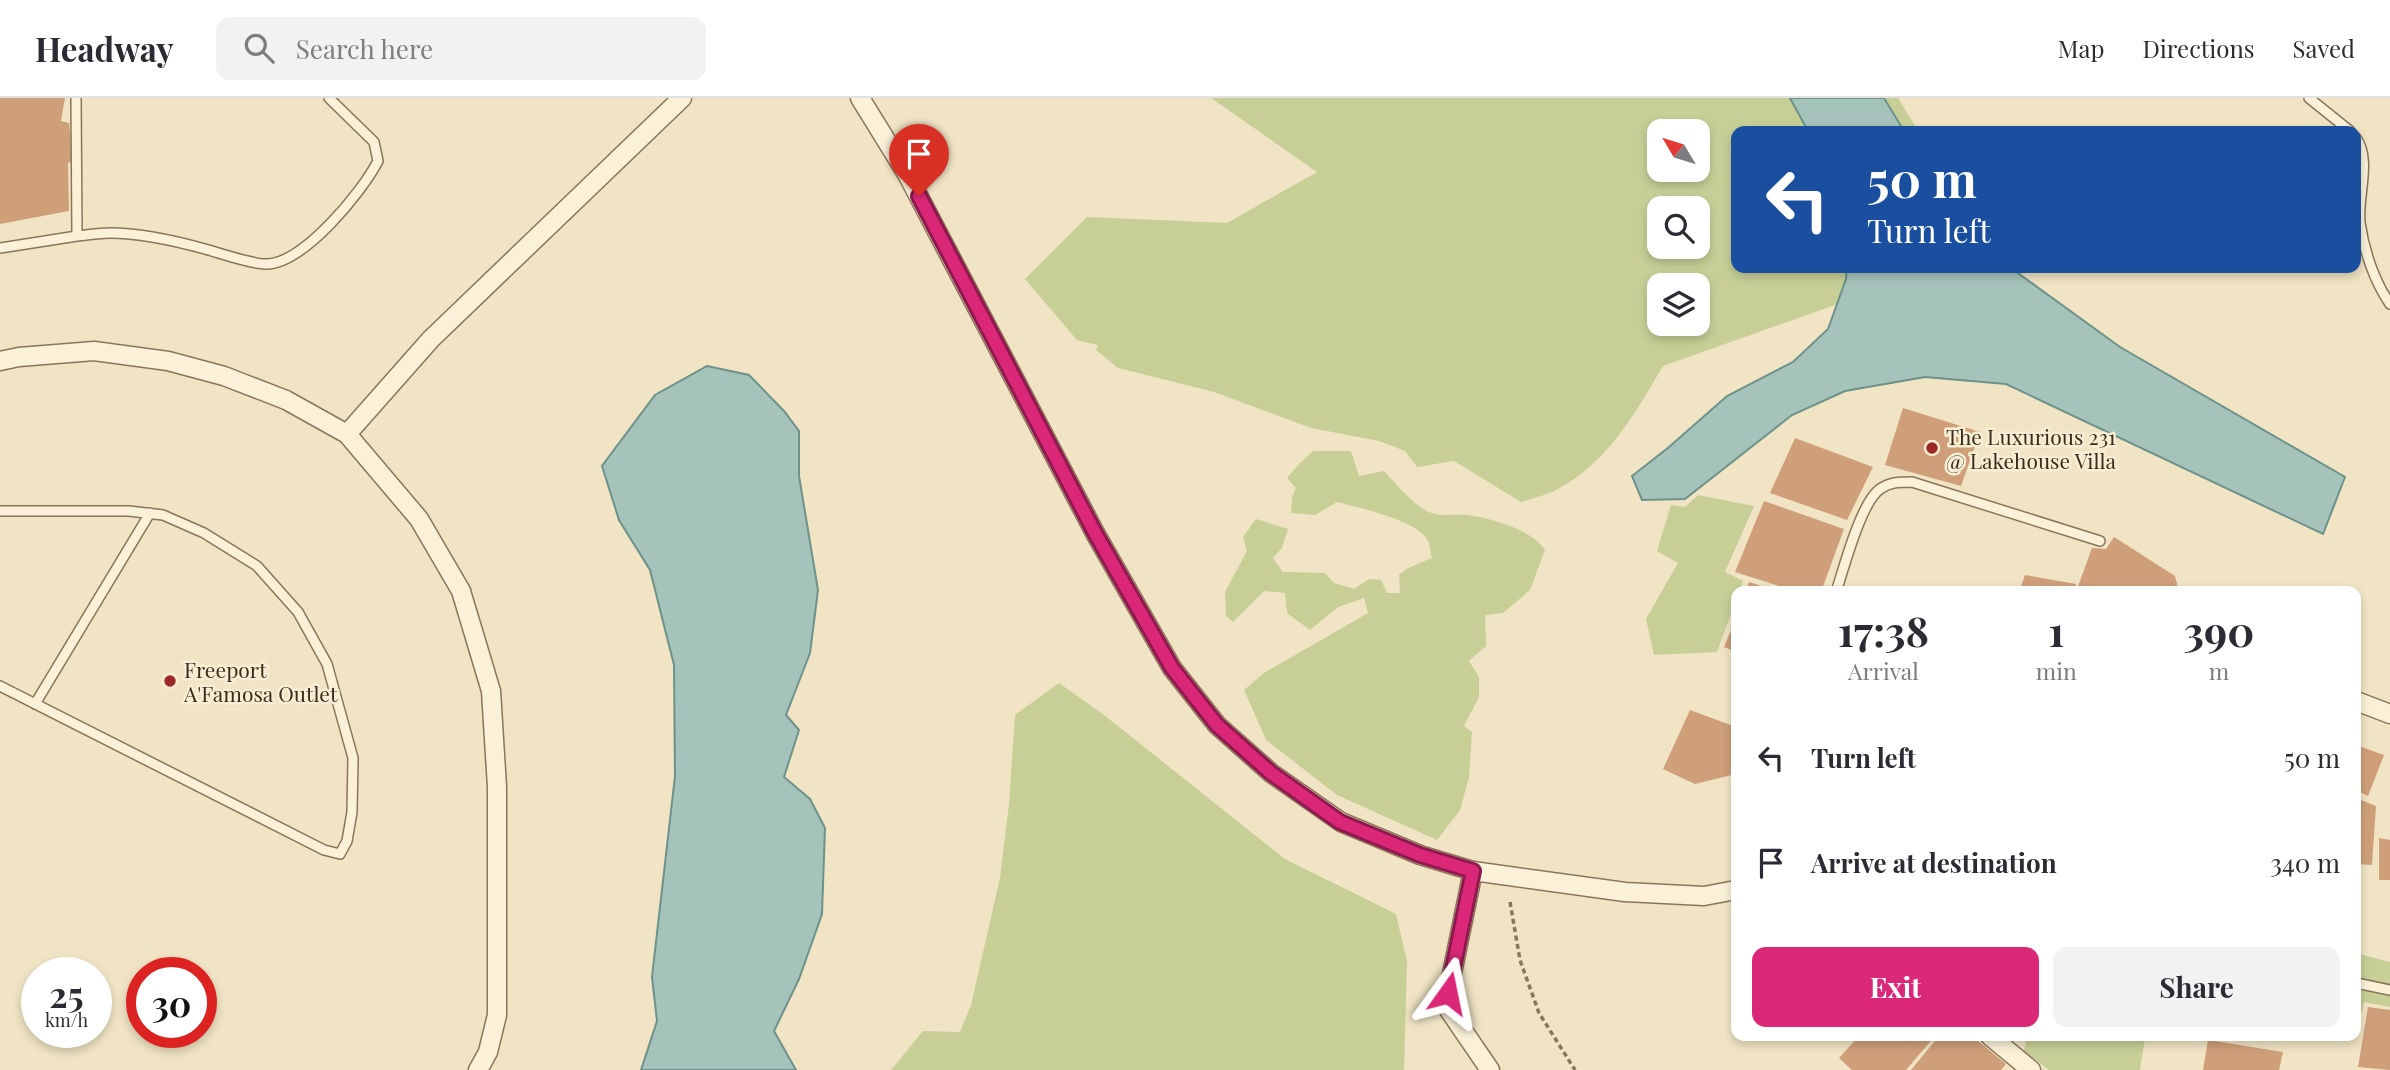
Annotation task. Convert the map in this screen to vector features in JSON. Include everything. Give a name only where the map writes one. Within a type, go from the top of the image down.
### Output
[{"type":"street","points":[[347,433],[431,339],[682,98]]},
{"type":"street","points":[[860,98],[907,174],[1095,533],[1179,678],[1217,725],[1271,773],[1340,822],[1420,855],[1473,871],[1625,892],[1704,895],[1731,891]]},
{"type":"street","points":[[0,361],[94,351],[168,361],[224,376],[286,400],[347,433],[419,519],[461,591],[491,691],[497,787],[497,1015],[488,1052],[478,1070]]},
{"type":"street","points":[[2361,703],[2390,714]]},
{"type":"street","points":[[1473,871],[1448,993],[1449,1010],[1490,1070]]},
{"type":"street","points":[[1996,1041],[2031,1070]]},
{"type":"lane","points":[[76,98],[78,236]]},
{"type":"lane","points":[[0,248],[110,233],[181,243],[266,265],[288,259],[307,246],[343,209],[362,187],[378,161],[374,142],[329,98]]},
{"type":"lane","points":[[2309,98],[2344,126]]},
{"type":"lane","points":[[2361,154],[2361,190]]},
{"type":"lane","points":[[2361,226],[2370,262],[2390,304]]},
{"type":"lane","points":[[1838,586],[1866,505],[1878,490],[1894,482],[1912,482],[2100,541]]},
{"type":"lane","points":[[0,511],[129,511],[163,515],[204,533],[257,566],[298,612],[327,664],[353,758],[352,813],[344,848],[340,854],[324,849],[0,686]]},
{"type":"lane","points":[[35,704],[150,513]]},
{"type":"lane","points":[[2361,984],[2390,990]]},
{"type":"path","points":[[1510,902],[1520,960],[1539,1013],[1575,1070]]},
{"type":"green space","points":[[1211,98],[1898,98],[1915,126],[1731,126],[1731,273],[1881,273],[1835,305],[1663,366],[1629,421],[1603,454],[1571,481],[1552,492],[1521,502],[1454,461],[1417,467],[1405,451],[1379,441],[1311,428],[1214,392],[1118,368],[1096,350],[1098,345],[1077,340],[1025,279],[1087,217],[1227,223],[1317,172]]},
{"type":"green space","points":[[1313,451],[1351,451],[1359,476],[1384,471],[1423,509],[1433,514],[1467,515],[1499,522],[1531,537],[1545,550],[1530,590],[1503,613],[1485,615],[1486,646],[1469,661],[1479,677],[1479,697],[1464,726],[1472,732],[1469,778],[1460,810],[1437,840],[1337,795],[1266,740],[1244,690],[1264,673],[1368,613],[1364,598],[1338,607],[1310,630],[1287,613],[1285,593],[1264,591],[1233,622],[1226,616],[1225,592],[1247,551],[1243,537],[1256,519],[1288,529],[1282,548],[1273,558],[1283,572],[1325,573],[1334,583],[1354,589],[1369,579],[1381,580],[1387,593],[1400,593],[1399,575],[1408,568],[1432,558],[1428,541],[1422,534],[1413,527],[1387,516],[1337,502],[1315,515],[1291,513],[1292,497],[1296,488],[1287,478]]},
{"type":"green space","points":[[1698,495],[1754,506],[1725,572],[1743,581],[1741,586],[1731,586],[1731,614],[1717,652],[1654,655],[1646,619],[1678,563],[1657,551],[1671,505],[1685,507]]},
{"type":"green space","points":[[1059,683],[1104,715],[1285,859],[1396,914],[1407,962],[1404,1070],[891,1070],[923,1031],[960,1032],[971,1005],[1000,878],[1009,804],[1015,715]]},
{"type":"green space","points":[[2361,954],[2390,962],[2390,1007],[2364,1002],[2362,1012]]},
{"type":"green space","points":[[2026,1041],[2145,1041],[2140,1070],[2049,1070],[2024,1051]]},
{"type":"water","points":[[1790,98],[1884,98],[1901,126],[1805,126]]},
{"type":"water","points":[[1847,273],[2018,273],[2120,347],[2345,477],[2323,534],[2006,384],[1925,377],[1845,391],[1792,415],[1685,499],[1642,500],[1632,476],[1727,396],[1793,362],[1828,329]]},
{"type":"water","points":[[707,366],[749,375],[784,411],[799,431],[799,476],[818,590],[810,653],[786,715],[799,730],[784,777],[810,799],[825,828],[822,914],[799,979],[774,1031],[796,1070],[641,1070],[657,1021],[652,977],[675,776],[674,665],[650,570],[619,520],[602,466],[655,395]]},
{"type":"building","points":[[0,98],[65,98],[61,121],[69,123],[73,161],[68,163],[69,211],[0,224]]},
{"type":"building","name":"The Luxurious 231 @ Lakehouse Villa","points":[[1903,408],[1980,432],[1961,486],[1885,465]]},
{"type":"building","points":[[1795,438],[1873,467],[1847,520],[1770,493]]},
{"type":"building","points":[[1764,501],[1844,529],[1823,586],[1779,586],[1735,572]]},
{"type":"building","points":[[2114,537],[2175,576],[2178,586],[2078,586],[2092,548],[2106,549]]},
{"type":"building","points":[[2025,575],[2076,584],[2075,586],[2021,586]]},
{"type":"building","points":[[1731,630],[1731,650],[1724,647]]},
{"type":"building","points":[[1690,710],[1731,725],[1731,775],[1695,784],[1663,769]]},
{"type":"building","points":[[2361,747],[2384,755],[2368,796],[2361,792]]},
{"type":"building","points":[[2361,800],[2376,806],[2372,865],[2361,864]]},
{"type":"building","points":[[2379,838],[2390,840],[2390,880],[2379,880]]},
{"type":"building","points":[[2368,1007],[2390,1010],[2390,1070],[2358,1067]]},
{"type":"building","points":[[1854,1041],[1931,1041],[1906,1070],[1852,1070],[1839,1058]]},
{"type":"building","points":[[1935,1041],[1978,1041],[2006,1064],[2001,1070],[1911,1070]]},
{"type":"building","points":[[2208,1041],[2283,1052],[2279,1070],[2203,1070]]},
{"type":"place","name":"The Luxurious 231 @ Lakehouse Villa","points":[[1932,448]]},
{"type":"place","name":"Freeport A'Famosa Outlet","points":[[170,681]]},
{"type":"route","points":[[919,196],[1095,533],[1172,668],[1217,725],[1271,773],[1340,822],[1420,855],[1473,871],[1448,993]]}]
